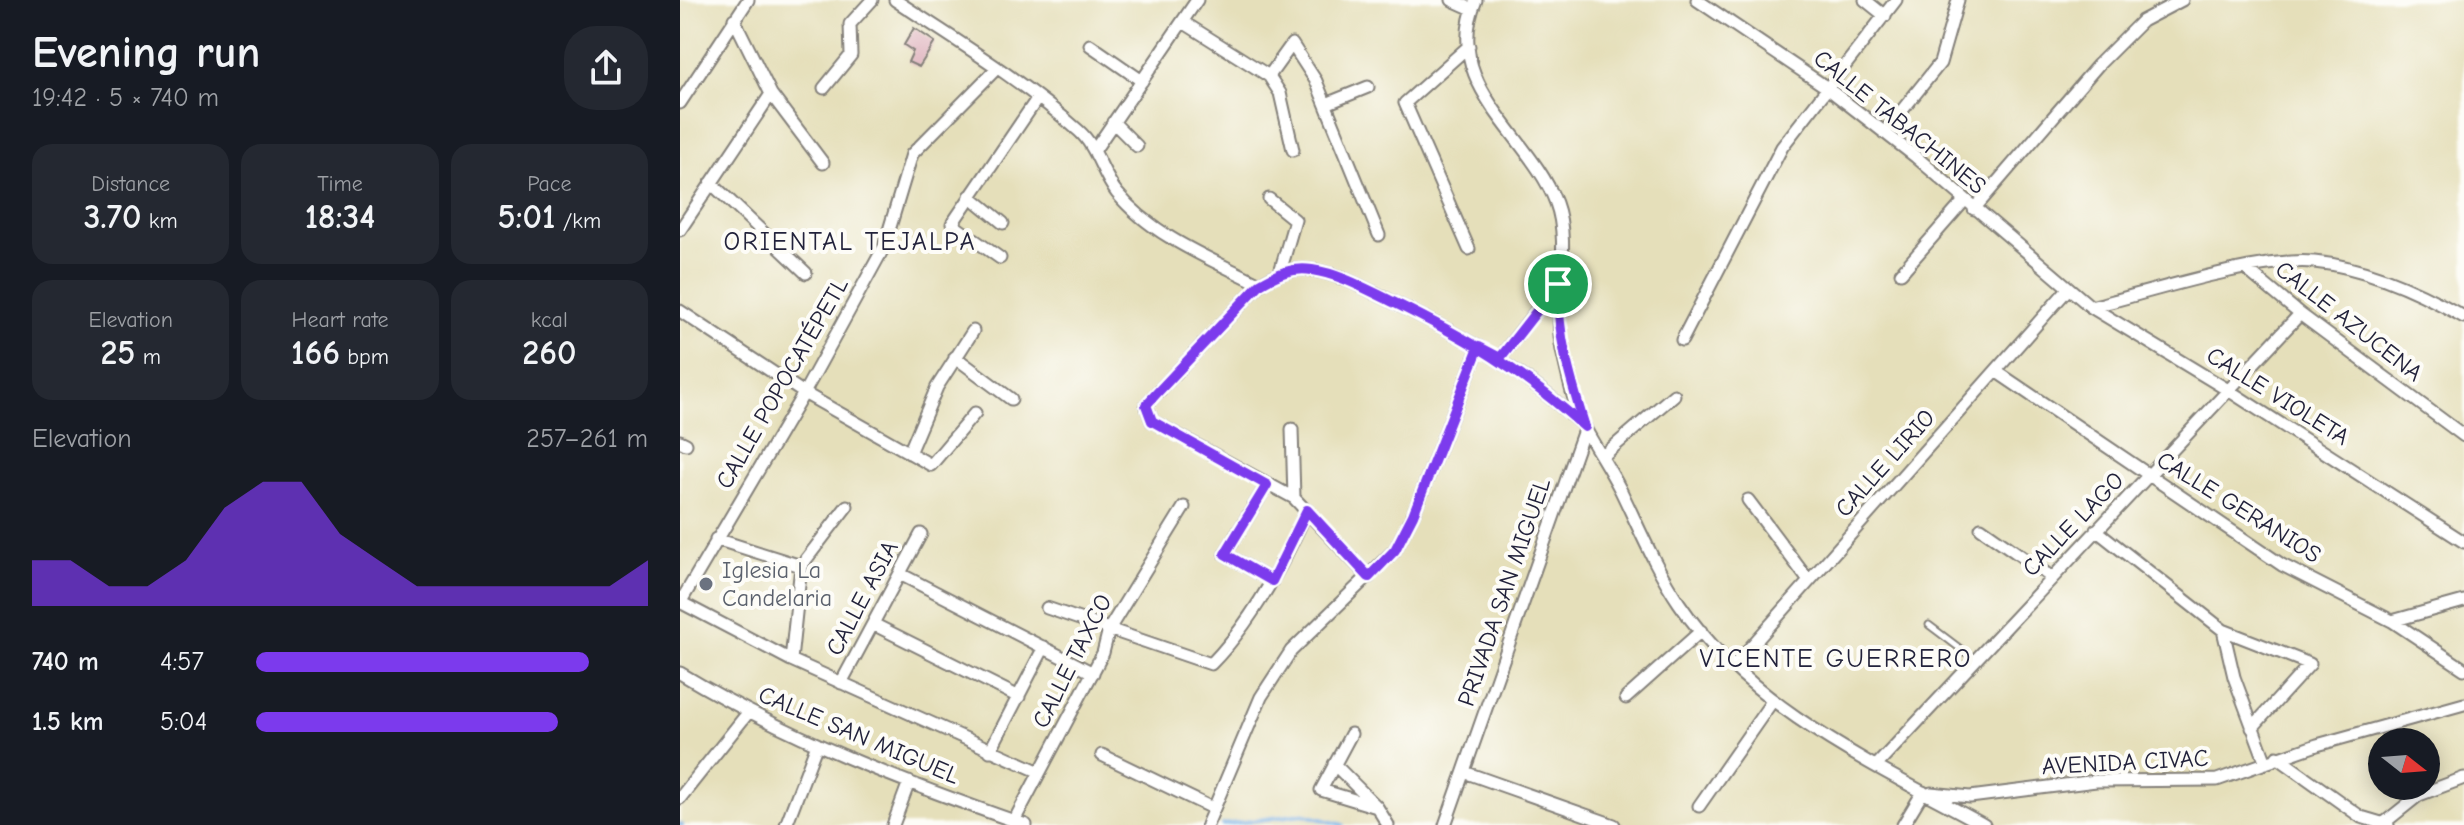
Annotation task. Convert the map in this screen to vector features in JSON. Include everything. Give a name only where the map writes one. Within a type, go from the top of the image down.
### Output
[{"type":"street","points":[[680,103],[748,0]]},
{"type":"street","points":[[824,88],[851,55],[850,24],[872,0]]},
{"type":"street","points":[[895,0],[996,69],[1083,135],[1102,170],[1136,214],[1180,242],[1260,284]]},
{"type":"street","points":[[1094,151],[1197,0]]},
{"type":"street","points":[[1452,0],[1474,5],[1469,46],[1473,75],[1555,201],[1561,222],[1562,248],[1557,322],[1563,357],[1585,427]]},
{"type":"street","name":"CALLE TABACHINES","points":[[1697,0],[1826,87],[2068,289]]},
{"type":"street","points":[[1865,0],[1885,16]]},
{"type":"street","points":[[1682,340],[1766,174],[1826,87],[1896,0]]},
{"type":"street","points":[[1884,133],[1940,63],[1958,0]]},
{"type":"street","points":[[1974,209],[2098,65],[2142,21],[2182,0]]},
{"type":"street","points":[[734,19],[771,94],[823,163]]},
{"type":"street","points":[[1183,22],[1269,76],[1280,93],[1293,150]]},
{"type":"street","points":[[1269,76],[1292,44],[1305,62],[1326,104],[1379,235]]},
{"type":"street","points":[[1090,45],[1142,81]]},
{"type":"street","points":[[1469,46],[1405,103],[1469,249]]},
{"type":"street","name":"CALLE POPOCATÉPETL","points":[[680,602],[804,393],[884,247],[912,154],[996,69]]},
{"type":"street","points":[[1326,104],[1368,87]]},
{"type":"street","points":[[680,230],[771,94]]},
{"type":"street","points":[[1000,258],[952,224],[1037,99]]},
{"type":"street","points":[[1113,122],[1137,146]]},
{"type":"street","points":[[711,183],[806,273]]},
{"type":"street","points":[[970,196],[1003,223]]},
{"type":"street","points":[[1269,199],[1295,220],[1280,272]]},
{"type":"street","points":[[1901,273],[1964,201]]},
{"type":"street","points":[[2091,307],[2246,269],[2312,262],[2352,268],[2431,298],[2464,317]]},
{"type":"street","name":"CALLE AZUCENA","points":[[2246,269],[2300,314],[2464,436]]},
{"type":"street","points":[[1369,577],[1294,498],[1152,421],[1146,405],[1260,284],[1280,272],[1310,270],[1348,280],[1500,358],[1536,383],[1585,427],[1604,455],[1663,577],[1701,631],[1733,667],[1773,700],[1877,765],[1984,825]]},
{"type":"street","points":[[1500,358],[1558,284]]},
{"type":"street","name":"CALLE VIOLETA","points":[[2068,289],[2091,307],[2228,390],[2464,542]]},
{"type":"street","name":"CALLE LIRIO","points":[[1733,667],[2068,289]]},
{"type":"street","points":[[680,311],[804,393],[931,465],[975,413]]},
{"type":"street","name":"CALLE LAGO","points":[[1877,765],[2300,314]]},
{"type":"street","points":[[909,453],[932,398],[973,331]]},
{"type":"street","points":[[1102,755],[1209,817],[1261,697],[1291,651],[1395,550],[1413,515],[1479,347]]},
{"type":"street","points":[[955,357],[1011,399]]},
{"type":"street","name":"CALLE GERANIOS","points":[[1997,372],[2282,565],[2392,621],[2464,669]]},
{"type":"street","points":[[1604,455],[1674,395]]},
{"type":"street","name":"PRIVADA SAN MIGUEL","points":[[1445,825],[1585,427]]},
{"type":"street","points":[[1292,429],[1294,498]]},
{"type":"street","points":[[1267,485],[1225,554],[1272,581]]},
{"type":"street","points":[[1748,500],[1809,581]]},
{"type":"street","points":[[791,660],[801,566],[847,506]]},
{"type":"street","name":"CALLE TAXCO","points":[[1014,821],[1103,653],[1109,629],[1184,507]]},
{"type":"street","points":[[1047,608],[1211,664],[1230,644],[1272,581],[1307,510]]},
{"type":"street","points":[[1981,528],[2051,577]]},
{"type":"street","points":[[2096,530],[2223,630],[2310,664],[2252,728]]},
{"type":"street","name":"CALLE ASIA","points":[[841,683],[921,534]]},
{"type":"street","points":[[716,539],[801,566]]},
{"type":"street","points":[[900,574],[1093,673]]},
{"type":"street","points":[[2392,621],[2464,601]]},
{"type":"street","points":[[680,602],[791,660],[1040,772]]},
{"type":"street","points":[[873,624],[1019,697]]},
{"type":"street","points":[[2223,630],[2234,677],[2252,728],[2271,760],[2356,821],[2386,824],[2419,795],[2464,778]]},
{"type":"street","points":[[1626,698],[1701,631]]},
{"type":"street","points":[[990,751],[1044,647]]},
{"type":"street","name":"CALLE SAN MIGUEL","points":[[680,673],[747,714],[909,782],[1026,825]]},
{"type":"street","points":[[1699,806],[1773,700]]},
{"type":"street","name":"AVENIDA CIVAC","points":[[1923,792],[1970,797],[2096,781],[2217,780],[2271,760],[2464,704]]},
{"type":"street","points":[[680,798],[747,714]]},
{"type":"street","points":[[1351,734],[1321,790],[1377,807]]},
{"type":"street","points":[[786,825],[817,744]]},
{"type":"street","points":[[1334,764],[1377,807],[1388,825]]},
{"type":"street","points":[[1464,772],[1614,825]]},
{"type":"street","points":[[893,825],[909,782]]},
{"type":"street","points":[[1903,825],[1923,792]]},
{"type":"lane","points":[[1929,625],[1974,660]]},
{"type":"building","points":[[914,28],[935,42],[919,67],[908,62],[913,51],[904,45]]},
{"type":"waterway","points":[[1223,825],[1302,814],[1343,825]]},
{"type":"place","name":"Iglesia La Candelaria","points":[[706,584]]},
{"type":"district","name":"ORIENTAL TEJALPA","points":[[850,242]]},
{"type":"district","name":"VICENTE GUERRERO","points":[[1836,659]]},
{"type":"route","points":[[1558,284],[1500,358],[1479,347],[1413,515],[1395,550],[1369,577],[1307,510],[1272,581],[1225,554],[1267,485],[1152,421],[1147,413],[1146,405],[1260,284],[1280,272],[1310,270],[1348,280],[1435,322],[1500,358],[1536,383],[1585,427],[1563,357],[1557,322],[1558,284]]}]
